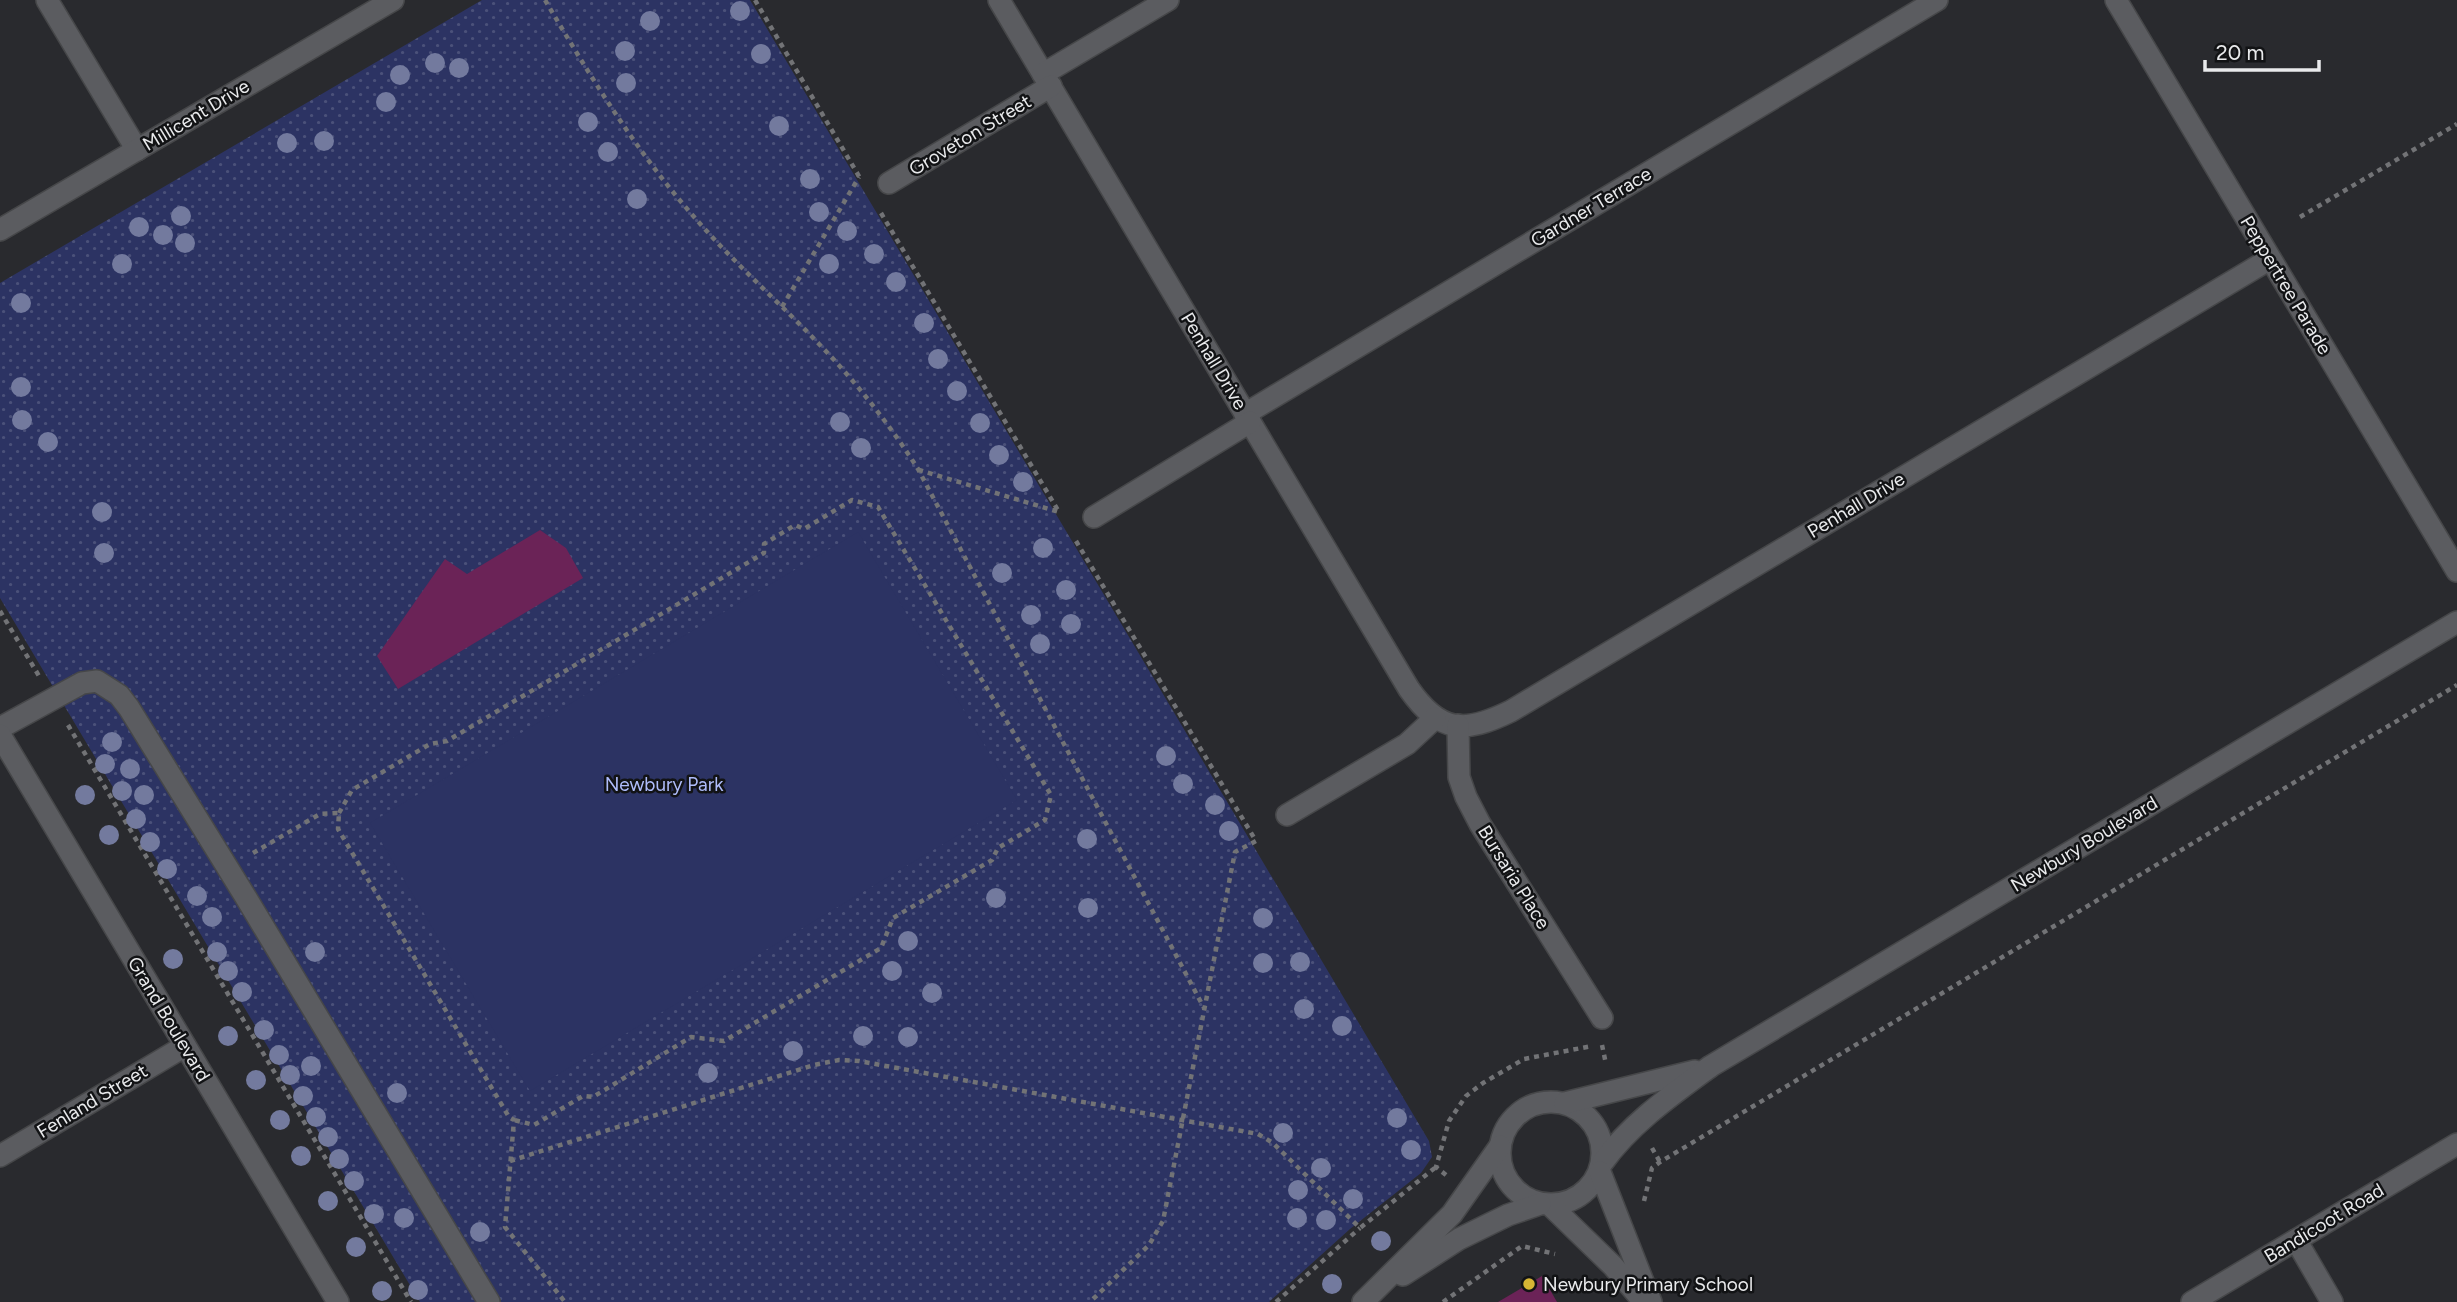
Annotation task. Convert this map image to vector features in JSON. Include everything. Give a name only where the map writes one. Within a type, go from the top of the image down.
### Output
[{"type":"street","points":[[47,0],[137,150]]},
{"type":"street","name":"Millicent Drive","points":[[0,230],[393,0]]},
{"type":"street","name":"Penhall Drive","points":[[999,0],[1409,689],[1424,710],[1446,723],[1479,724],[1511,710],[2270,259]]},
{"type":"street","name":"Groveton Street","points":[[889,183],[1168,0]]},
{"type":"street","name":"Gardner Terrace","points":[[1094,517],[1248,418],[1937,0]]},
{"type":"street","name":"Peppertree Parade","points":[[2116,0],[2457,570]]},
{"type":"street","name":"Newbury Boulevard","points":[[1601,1167],[1615,1146],[1644,1118],[1711,1066],[2457,622]]},
{"type":"street","points":[[0,728],[82,683],[97,681],[119,695],[228,869],[489,1302]]},
{"type":"street","points":[[1287,815],[1406,744],[1435,718]]},
{"type":"street","name":"Bursaria Place","points":[[1458,725],[1460,777],[1466,797],[1480,824],[1602,1018]]},
{"type":"street","name":"Grand Boulevard","points":[[0,735],[338,1302]]},
{"type":"street","name":"Fenland Street","points":[[0,1156],[185,1046]]},
{"type":"street","name":"Newbury Boulevard","points":[[1565,1103],[1641,1086],[1711,1066]]},
{"type":"street","points":[[1369,1297],[1452,1214],[1500,1146],[1510,1122],[1523,1110],[1539,1103],[1565,1103],[1575,1107],[1592,1121],[1601,1140],[1601,1167],[1651,1302]]},
{"type":"street","name":"Bandicoot Road","points":[[2192,1302],[2457,1144]]},
{"type":"street","points":[[1500,1146],[1506,1178],[1520,1194],[1545,1204],[1613,1266],[1644,1302]]},
{"type":"street","points":[[1369,1297],[1460,1239],[1508,1215],[1545,1204],[1571,1202],[1588,1190],[1601,1167]]},
{"type":"street","points":[[2296,1240],[2332,1302]]},
{"type":"path","points":[[545,0],[585,69],[651,163],[695,218],[821,346],[870,403],[918,469],[1204,1008]]},
{"type":"path","points":[[755,0],[865,187]]},
{"type":"path","points":[[2300,217],[2457,124]]},
{"type":"path","points":[[782,307],[859,177]]},
{"type":"path","points":[[878,208],[1066,523]]},
{"type":"path","points":[[918,469],[1059,512]]},
{"type":"path","points":[[852,500],[878,507],[1051,795],[1045,820],[998,848],[992,860],[894,918],[881,948],[724,1041],[691,1037],[593,1097],[583,1096],[534,1125],[514,1120],[509,1117],[338,829],[340,813],[352,790],[430,744],[447,741],[764,553],[764,544],[795,525],[804,529],[852,500]]},
{"type":"path","points":[[1072,534],[1256,841],[1235,852],[1163,1222],[1159,1231],[1137,1257],[1090,1302]]},
{"type":"path","points":[[0,611],[411,1302]]},
{"type":"path","points":[[1660,1162],[2457,685]]},
{"type":"path","points":[[228,869],[320,814],[340,813]]},
{"type":"path","points":[[510,1161],[814,1065],[839,1060],[859,1061],[1258,1133],[1273,1143],[1360,1228]]},
{"type":"path","points":[[514,1120],[505,1227],[565,1302]]},
{"type":"path","points":[[1276,1302],[1360,1228],[1436,1167]]},
{"type":"path","points":[[1443,1302],[1510,1254]]},
{"type":"green space","name":"Newbury Park","points":[[482,0],[750,0],[1429,1141],[1432,1157],[1421,1173],[1350,1229],[1269,1302],[420,1302],[0,598],[0,283]]},
{"type":"green space","points":[[858,532],[1017,800],[530,1091],[370,823]]},
{"type":"building","points":[[540,530],[566,548],[583,578],[398,689],[377,656],[445,559],[467,574]]},
{"type":"building","points":[[1542,1276],[1557,1302],[1498,1302]]},
{"type":"place","name":"Newbury Primary School","points":[[1529,1284]]}]
